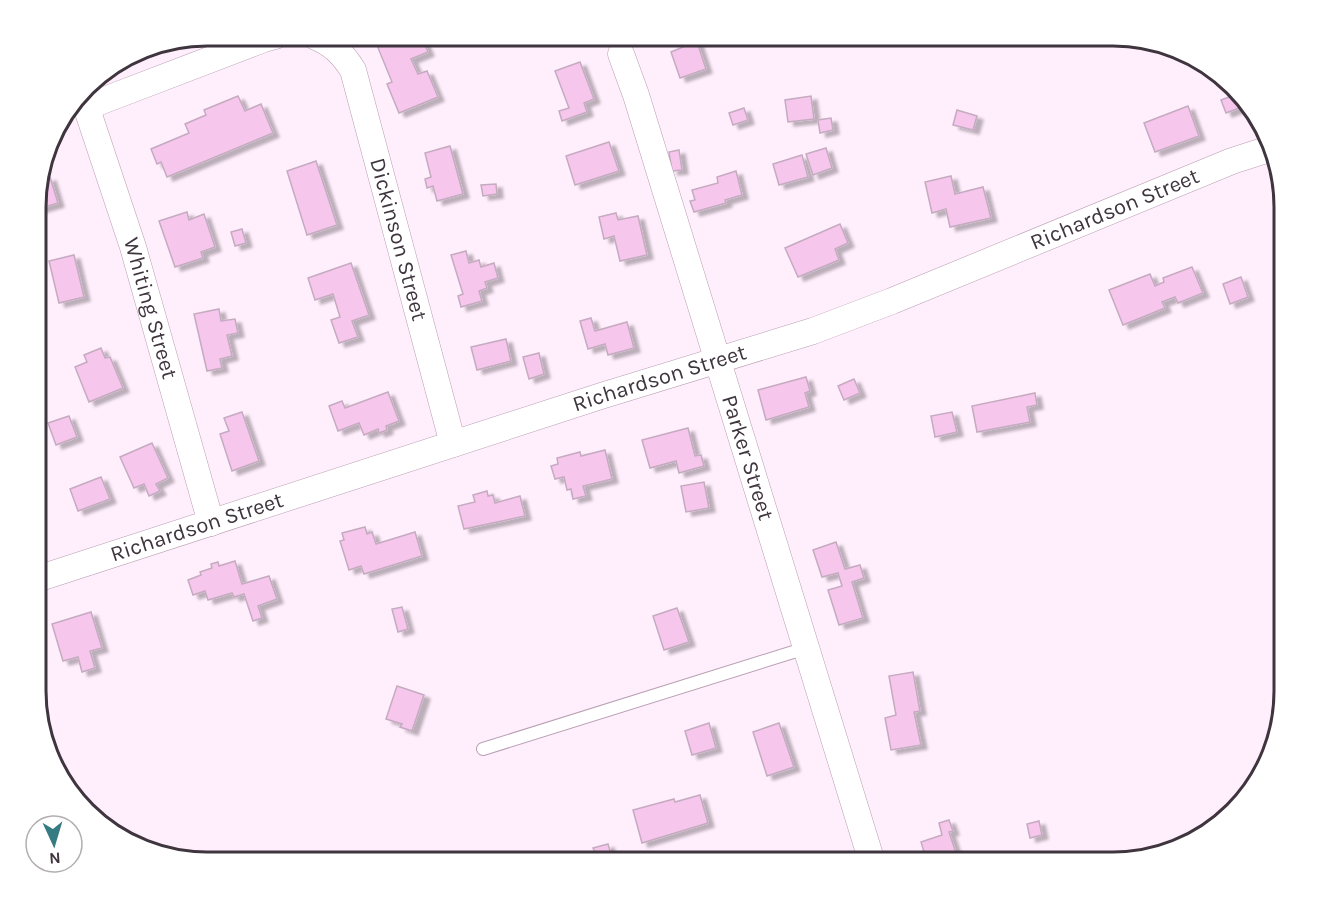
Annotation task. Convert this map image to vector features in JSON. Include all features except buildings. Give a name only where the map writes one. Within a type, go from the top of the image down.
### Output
[{"type":"street","points":[[87,100],[244,46]]},
{"type":"street","name":"Dickinson Street","points":[[333,46],[341,51],[353,70],[453,444]]},
{"type":"street","name":"Parker Street","points":[[621,54],[636,95],[866,851]]},
{"type":"street","name":"Whiting Street","points":[[85,103],[133,247],[211,524]]},
{"type":"street","name":"Richardson Street","points":[[46,576],[453,444],[813,331],[892,302],[1232,161],[1264,151]]},
{"type":"lane","points":[[483,749],[806,648]]}]
